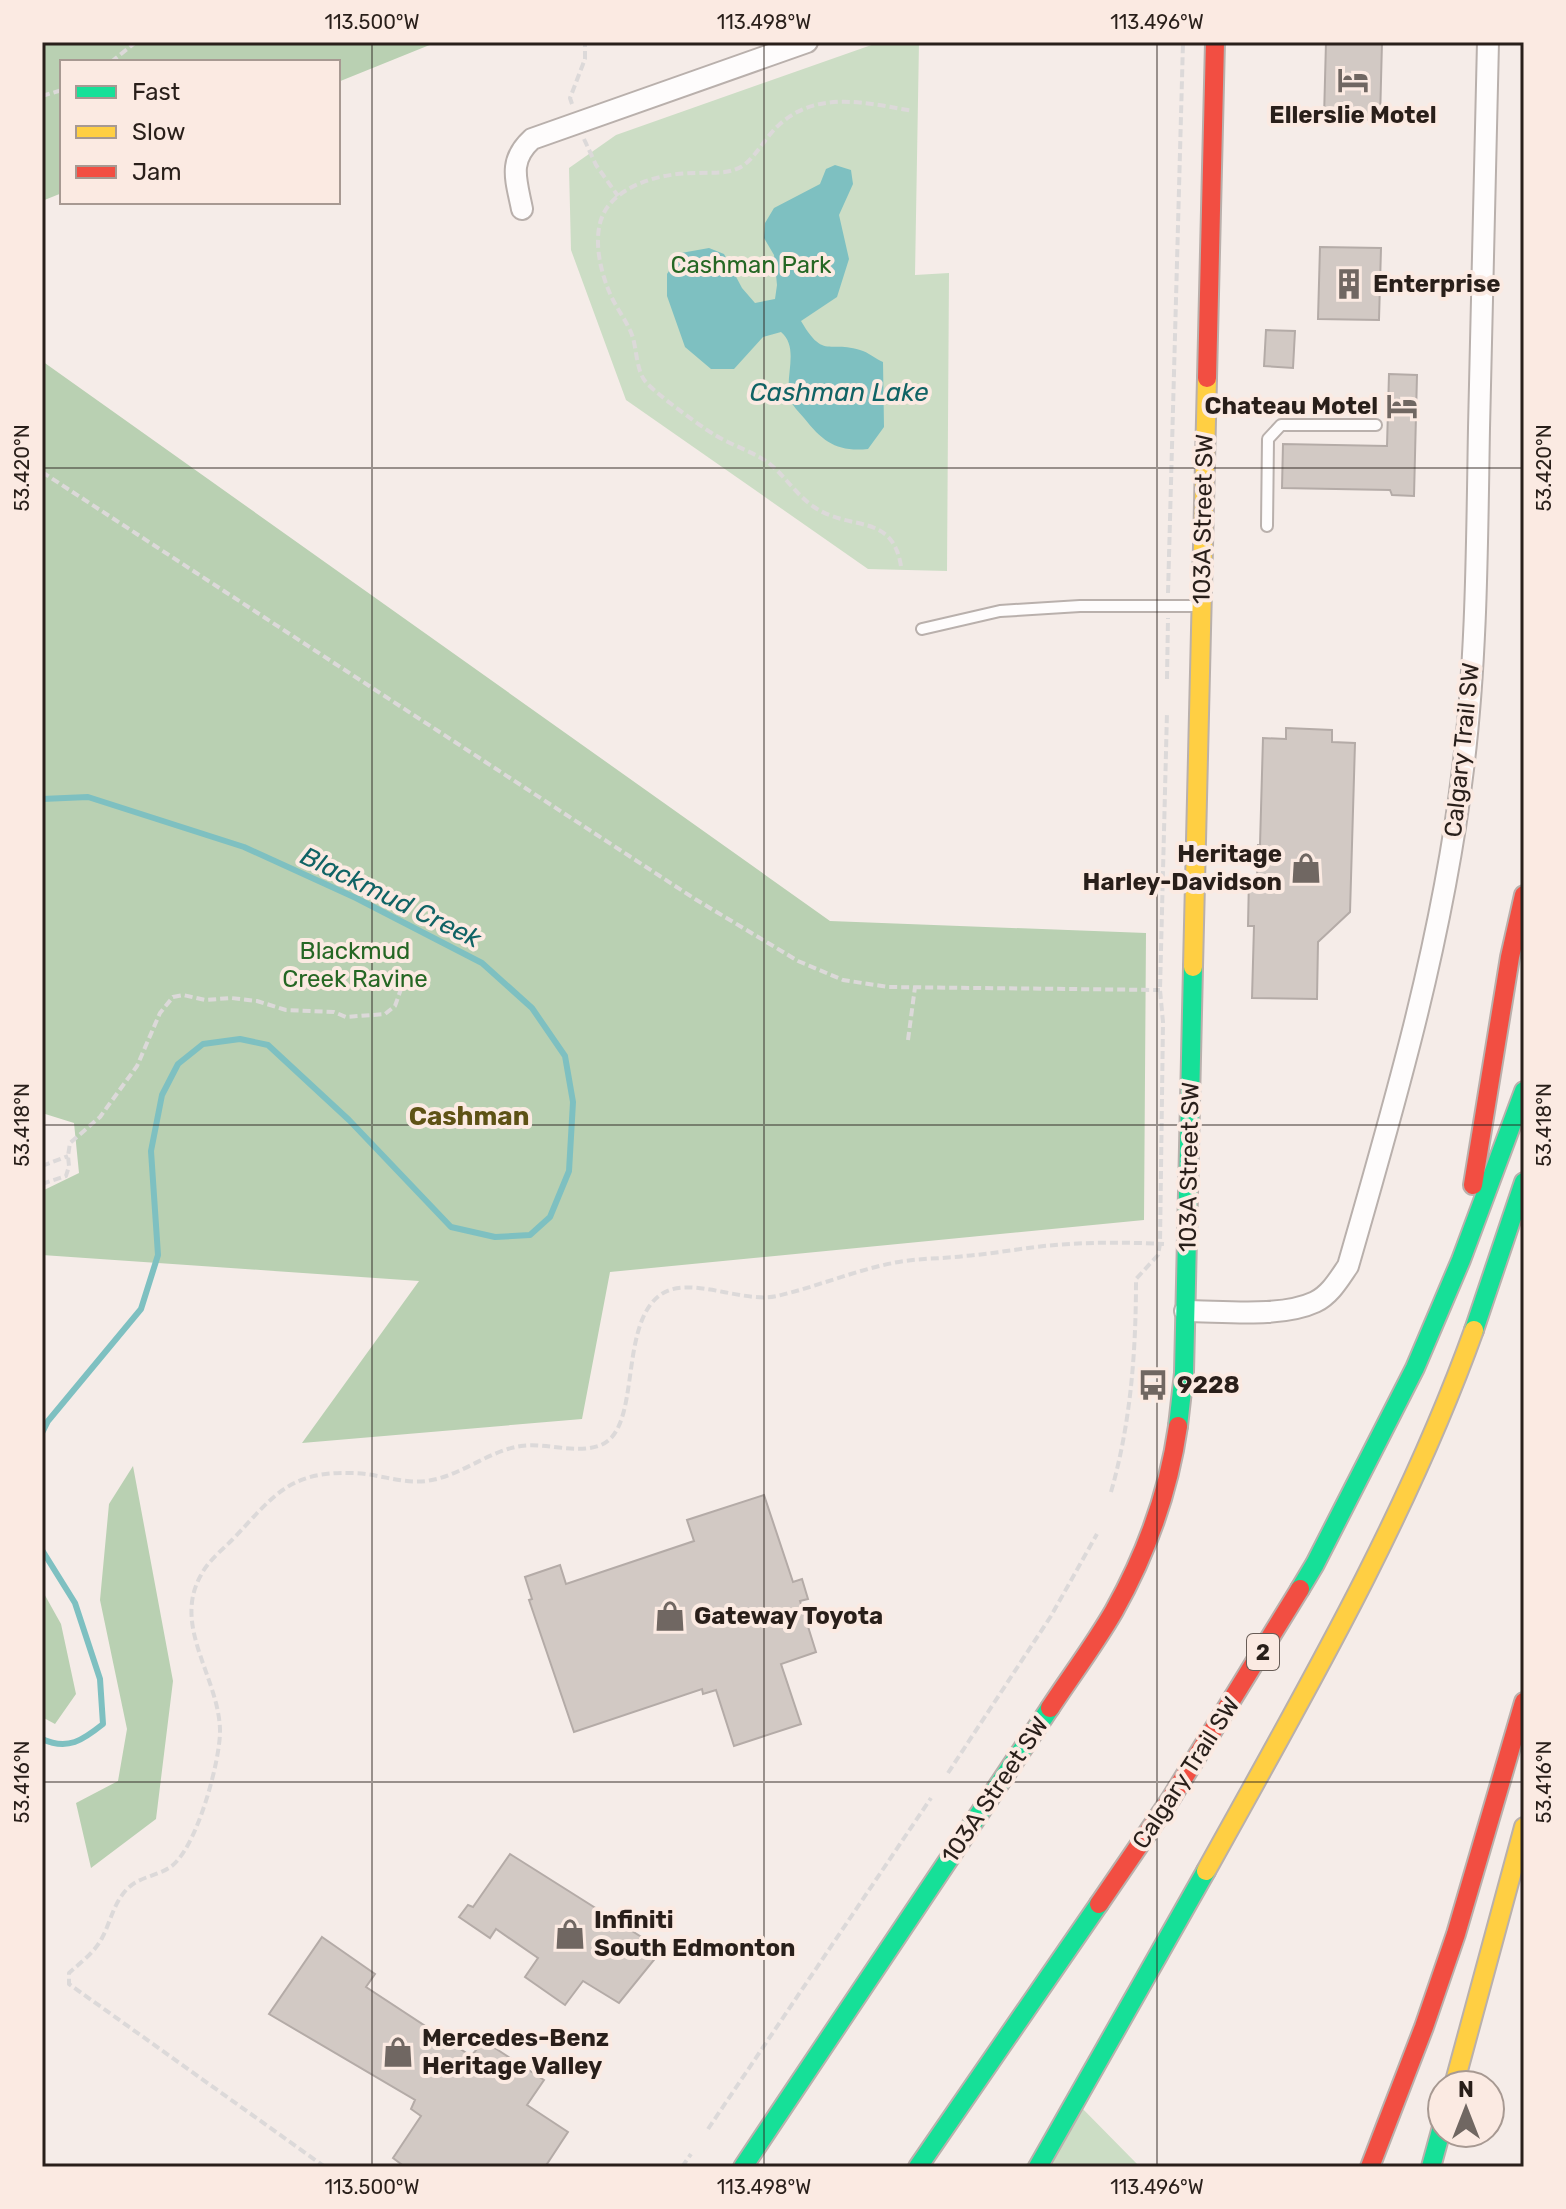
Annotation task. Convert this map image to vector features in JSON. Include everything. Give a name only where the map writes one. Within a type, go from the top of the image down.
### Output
[{"type":"main road","name":"103A Street SW","points":[[743,2167],[1113,1613],[1144,1552],[1170,1475],[1183,1401],[1215,42]]},
{"type":"main road","points":[[1461,1260],[1510,957],[1524,895]]},
{"type":"main road","name":"Calgary Trail SW","points":[[918,2167],[1170,1800],[1300,1590],[1375,1451],[1415,1368],[1461,1260],[1524,1091]]},
{"type":"main road","points":[[1038,2167],[1187,1910],[1344,1619],[1386,1534],[1432,1436],[1475,1330],[1524,1182]]},
{"type":"main road","points":[[1370,2167],[1456,1934],[1524,1702]]},
{"type":"main road","points":[[1458,2069],[1524,1827]]},
{"type":"street","points":[[522,209],[516,160],[520,150],[532,139],[807,42]]},
{"type":"street","name":"Calgary Trail SW","points":[[1185,1311],[1283,1310],[1316,1302],[1333,1288],[1348,1266],[1447,885],[1463,767],[1472,647],[1488,42]]},
{"type":"lane","points":[[1267,526],[1268,439],[1281,425],[1376,425]]},
{"type":"lane","points":[[922,629],[1000,611],[1080,606],[1201,606]]},
{"type":"path","points":[[114,60],[136,42]]},
{"type":"path","points":[[573,109],[570,98],[585,59],[585,42]]},
{"type":"path","points":[[1167,679],[1183,42]]},
{"type":"path","points":[[901,566],[896,545],[885,533],[878,528],[825,514],[803,498],[763,459],[719,438],[645,382],[633,337],[608,289],[599,257],[599,228],[602,216],[627,189],[651,179],[734,170],[753,156],[782,122],[819,104],[848,101],[913,111]]},
{"type":"path","points":[[584,140],[596,165],[618,196]]},
{"type":"path","points":[[42,472],[695,899],[798,961],[843,980],[888,987],[1160,990]]},
{"type":"path","points":[[1111,1492],[1129,1414],[1136,1329],[1136,1279],[1158,1255],[1162,1244],[1163,1022],[1160,990],[1167,712]]},
{"type":"path","points":[[908,1040],[915,987]]},
{"type":"path","points":[[42,1184],[66,1176],[70,1143],[100,1117],[137,1066],[165,1003],[173,997],[183,995],[205,1000],[231,998],[257,1001],[286,1010],[334,1012],[346,1017],[385,1014],[395,1006],[401,989]]},
{"type":"path","points":[[42,1166],[68,1156]]},
{"type":"path","points":[[325,2167],[69,1984],[69,1973],[99,1944],[113,1907],[127,1889],[137,1881],[170,1868],[184,1856],[192,1842],[217,1760],[220,1728],[191,1621],[192,1595],[202,1571],[279,1491],[302,1478],[355,1473],[411,1481],[432,1480],[523,1446],[599,1446],[616,1436],[635,1341],[646,1312],[661,1294],[686,1286],[748,1297],[774,1297],[897,1262],[1045,1246],[1162,1244]]},
{"type":"path","points":[[948,1773],[1051,1616],[1097,1534]]},
{"type":"path","points":[[708,2129],[931,1798]]},
{"type":"path","points":[[682,2167],[691,2154]]},
{"type":"green space","points":[[42,42],[437,42],[340,81],[340,60],[60,60],[60,194],[42,201]]},
{"type":"green space","name":"Cashman Park","points":[[880,42],[919,42],[915,275],[949,273],[947,571],[868,569],[626,400],[571,250],[569,168],[616,135]]},
{"type":"green space","name":"Blackmud Creek Ravine","points":[[42,361],[830,921],[1146,933],[1144,1220],[610,1272],[582,1419],[302,1443],[419,1281],[42,1255],[42,1191],[79,1173],[74,1123],[42,1113]]},
{"type":"green space","points":[[133,1466],[173,1681],[156,1819],[91,1868],[76,1803],[118,1781],[127,1729],[100,1600],[109,1504]]},
{"type":"green space","points":[[42,1590],[61,1624],[76,1694],[55,1724],[42,1717]]},
{"type":"green space","points":[[1076,2102],[1140,2167],[1024,2167]]},
{"type":"water","name":"Cashman Lake","points":[[835,165],[851,170],[853,184],[839,215],[849,259],[837,297],[801,321],[821,345],[860,350],[883,362],[884,427],[868,449],[848,449],[832,444],[794,406],[789,390],[790,346],[781,332],[763,337],[734,369],[711,369],[685,347],[667,296],[667,274],[681,253],[709,248],[724,254],[742,288],[755,303],[775,299],[774,255],[764,238],[765,223],[774,208],[820,184],[826,169]]},
{"type":"building","name":"Ellerslie Motel","points":[[1326,42],[1382,42],[1380,120],[1324,118]]},
{"type":"building","name":"Enterprise","points":[[1320,247],[1381,248],[1379,320],[1318,319]]},
{"type":"building","points":[[1266,330],[1295,331],[1293,368],[1264,366]]},
{"type":"building","name":"Chateau Motel","points":[[1389,374],[1417,375],[1414,496],[1392,495],[1390,490],[1282,488],[1283,444],[1387,446]]},
{"type":"building","name":"Heritage Harley-Davidson","points":[[1286,728],[1332,730],[1332,742],[1355,743],[1350,912],[1318,942],[1317,999],[1252,998],[1254,926],[1248,926],[1249,877],[1257,877],[1263,738],[1286,739]]},
{"type":"building","name":"Gateway Toyota","points":[[764,1495],[793,1582],[802,1579],[808,1599],[800,1601],[816,1652],[781,1664],[801,1724],[734,1746],[716,1690],[703,1694],[702,1689],[574,1732],[529,1600],[532,1599],[525,1577],[560,1565],[566,1584],[694,1541],[687,1520]]},
{"type":"building","name":"Infiniti South Edmonton","points":[[510,1854],[662,1950],[619,2003],[583,1981],[565,2005],[525,1977],[538,1958],[496,1929],[490,1938],[459,1917],[468,1905],[473,1907]]},
{"type":"building","name":"Mercedes-Benz Heritage Valley","points":[[322,1937],[375,1974],[366,1987],[471,2056],[484,2041],[544,2080],[527,2105],[568,2132],[545,2167],[405,2167],[393,2158],[421,2116],[411,2109],[415,2100],[269,2014]]},
{"type":"waterway","name":"Blackmud Creek","points":[[42,799],[88,797],[244,847],[356,898],[482,963],[532,1008],[565,1056],[573,1102],[569,1171],[550,1217],[530,1235],[495,1237],[451,1227],[349,1120],[268,1045],[240,1039],[203,1044],[178,1064],[162,1095],[151,1151],[158,1255],[141,1309],[48,1421],[42,1433]]},
{"type":"waterway","name":"Blackmud Creek","points":[[42,1550],[75,1603],[100,1679],[103,1724],[89,1735],[67,1744],[42,1739]]},
{"type":"traffic: fast","points":[[1178,1426],[1184,1373],[1193,967]]},
{"type":"traffic: fast","points":[[1300,1589],[1415,1368],[1461,1260],[1524,1091]]},
{"type":"traffic: fast","points":[[1474,1330],[1524,1182]]},
{"type":"traffic: fast","points":[[743,2167],[1050,1708]]},
{"type":"traffic: fast","points":[[1038,2167],[1206,1871]]},
{"type":"traffic: fast","points":[[918,2167],[1099,1904]]},
{"type":"traffic: fast","points":[[1431,2167],[1436,2149]]},
{"type":"traffic: slow","points":[[1193,967],[1207,378]]},
{"type":"traffic: slow","points":[[1206,1871],[1385,1538],[1447,1400],[1474,1330]]},
{"type":"traffic: slow","points":[[1458,2069],[1524,1827]]},
{"type":"traffic: jam","points":[[1207,378],[1215,42]]},
{"type":"traffic: jam","points":[[1473,1185],[1510,957],[1524,895]]},
{"type":"traffic: jam","points":[[1050,1708],[1107,1623],[1136,1567],[1162,1498],[1178,1426]]},
{"type":"traffic: jam","points":[[1099,1904],[1170,1800],[1300,1589]]},
{"type":"traffic: jam","points":[[1370,2167],[1456,1934],[1524,1702]]},
{"type":"place","name":"Ellerslie Motel","points":[[1353,80]]},
{"type":"place","name":"Enterprise","points":[[1349,284]]},
{"type":"place","name":"Chateau Motel","points":[[1402,406]]},
{"type":"place","name":"Heritage Harley-Davidson","points":[[1306,868]]},
{"type":"place","name":"9228","points":[[1153,1385]]},
{"type":"place","name":"Gateway Toyota","points":[[670,1616]]},
{"type":"place","name":"Infiniti South Edmonton","points":[[570,1934]]},
{"type":"place","name":"Mercedes-Benz Heritage Valley","points":[[398,2052]]},
{"type":"district","name":"Cashman","points":[[469,1116]]}]
